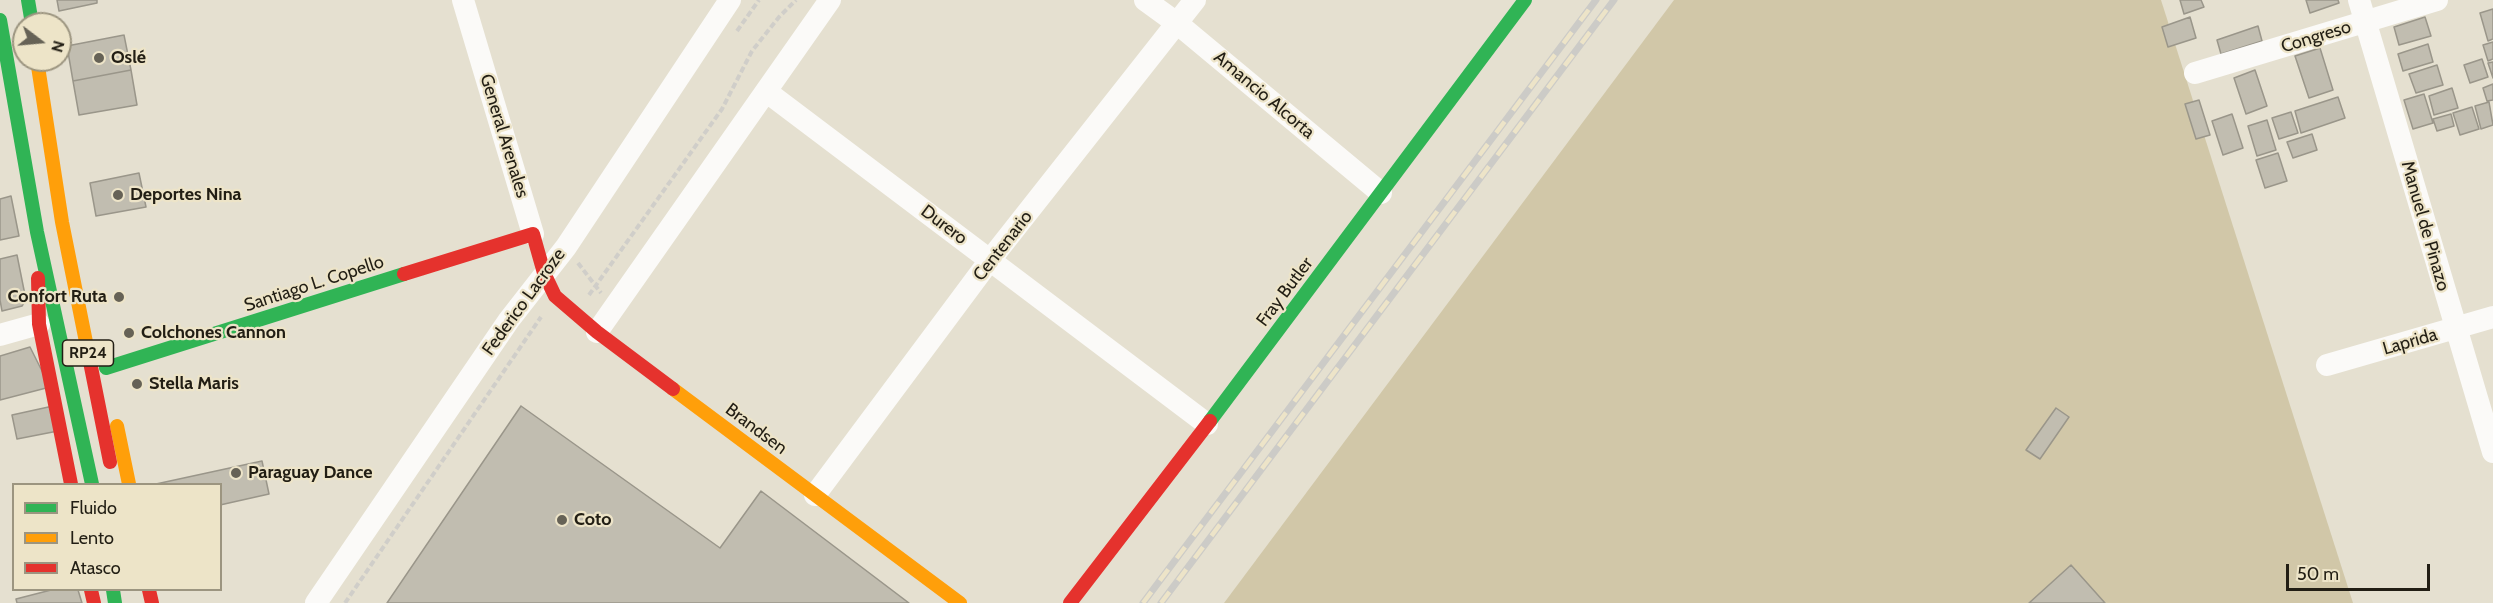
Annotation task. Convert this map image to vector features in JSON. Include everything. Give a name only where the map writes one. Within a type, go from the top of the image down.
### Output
[{"type":"street","name":"General Arenales","points":[[463,0],[544,273]]},
{"type":"street","name":"Federico Lacroze","points":[[316,603],[509,320],[566,247],[730,0]]},
{"type":"street","points":[[597,332],[830,0]]},
{"type":"street","name":"Amancio Alcorta","points":[[1144,0],[1178,24],[1381,193]]},
{"type":"street","name":"Centenario","points":[[815,495],[990,260],[1195,0]]},
{"type":"street","name":"Fray Butler","points":[[1070,603],[1525,0]]},
{"type":"street","name":"Congreso","points":[[2196,74],[2363,11],[2437,0]]},
{"type":"street","name":"Manuel de Pinazo","points":[[2363,11],[2493,452]]},
{"type":"street","name":"RP24","points":[[0,20],[37,232],[92,483]]},
{"type":"street","name":"RP24","points":[[39,72],[62,222],[112,472]]},
{"type":"street","name":"Durero","points":[[767,92],[1207,424]]},
{"type":"street","name":"Santiago L. Copello","points":[[62,222],[93,310],[105,362],[533,234]]},
{"type":"street","points":[[37,232],[39,324],[71,483]]},
{"type":"street","name":"Brandsen","points":[[544,273],[555,296],[597,332],[960,603]]},
{"type":"street","name":"Laprida","points":[[2326,365],[2493,317]]},
{"type":"street","points":[[0,335],[39,324]]},
{"type":"street","points":[[115,415],[129,483]]},
{"type":"path","points":[[576,315],[595,285],[722,109],[752,51],[796,0]]},
{"type":"path","points":[[566,247],[613,309]]},
{"type":"shaded area","points":[[1674,0],[2161,0],[2353,603],[1224,603]]},
{"type":"building","points":[[57,0],[97,0],[97,3],[59,11]]},
{"type":"building","points":[[2180,0],[2201,0],[2204,7],[2184,14]]},
{"type":"building","points":[[2306,0],[2338,0],[2339,3],[2310,13]]},
{"type":"building","points":[[2493,9],[2493,39],[2488,41],[2480,13]]},
{"type":"building","points":[[2190,17],[2196,38],[2168,47],[2162,27]]},
{"type":"building","points":[[2425,17],[2431,36],[2399,45],[2394,27]]},
{"type":"building","points":[[2258,26],[2262,41],[2221,54],[2217,40]]},
{"type":"building","name":"Oslé","points":[[124,35],[131,70],[73,81],[72,45]]},
{"type":"building","points":[[2493,42],[2493,59],[2488,61],[2483,45]]},
{"type":"building","points":[[2428,44],[2433,62],[2403,71],[2398,54]]},
{"type":"building","points":[[2320,48],[2333,90],[2309,98],[2295,56]]},
{"type":"building","points":[[2482,59],[2488,77],[2470,83],[2464,65]]},
{"type":"building","points":[[2493,62],[2493,78],[2488,63]]},
{"type":"building","points":[[2437,65],[2443,85],[2416,93],[2409,74]]},
{"type":"building","points":[[131,70],[137,105],[79,115],[73,81]]},
{"type":"building","points":[[2255,70],[2267,106],[2246,114],[2234,78]]},
{"type":"building","points":[[2493,84],[2493,100],[2487,101],[2483,88]]},
{"type":"building","points":[[2452,88],[2458,108],[2434,115],[2429,96]]},
{"type":"building","points":[[2424,94],[2433,123],[2413,129],[2404,100]]},
{"type":"building","points":[[2338,97],[2345,118],[2301,133],[2295,111]]},
{"type":"building","points":[[2199,100],[2210,135],[2196,139],[2185,104]]},
{"type":"building","points":[[2489,102],[2493,125],[2481,129],[2475,106]]},
{"type":"building","points":[[2472,107],[2479,129],[2460,135],[2453,113]]},
{"type":"building","points":[[2291,112],[2298,133],[2279,139],[2272,118]]},
{"type":"building","points":[[2232,114],[2243,148],[2223,155],[2212,121]]},
{"type":"building","points":[[2451,114],[2454,126],[2437,131],[2433,119]]},
{"type":"building","points":[[2267,120],[2276,150],[2257,156],[2248,126]]},
{"type":"building","points":[[2312,134],[2317,150],[2293,158],[2287,142]]},
{"type":"building","points":[[2278,153],[2287,181],[2265,188],[2256,160]]},
{"type":"building","name":"Deportes Nina","points":[[139,173],[146,207],[96,216],[90,183]]},
{"type":"building","points":[[11,196],[19,236],[0,240],[0,199]]},
{"type":"building","points":[[17,255],[26,300],[22,306],[2,311],[0,259]]},
{"type":"building","points":[[30,347],[50,387],[0,400],[0,356]]},
{"type":"building","points":[[53,406],[58,431],[17,439],[12,415]]},
{"type":"building","name":"Coto","points":[[521,406],[720,548],[761,491],[909,603],[387,603]]},
{"type":"building","points":[[2056,408],[2069,417],[2040,459],[2026,450]]},
{"type":"building","name":"Paraguay Dance","points":[[262,461],[269,494],[222,505],[222,483],[161,483]]},
{"type":"building","points":[[2071,565],[2105,603],[2029,603]]},
{"type":"building","points":[[47,591],[78,591],[82,603],[17,603],[16,599]]},
{"type":"railway","points":[[1143,603],[1596,0]]},
{"type":"railway","points":[[1161,603],[1614,0]]},
{"type":"traffic: fast","points":[[28,0],[30,12]]},
{"type":"traffic: fast","points":[[1210,421],[1525,0]]},
{"type":"traffic: fast","points":[[0,20],[37,232],[92,483]]},
{"type":"traffic: fast","points":[[106,368],[404,274]]},
{"type":"traffic: fast","points":[[113,591],[115,603]]},
{"type":"traffic: slow","points":[[39,72],[62,222],[88,352]]},
{"type":"traffic: slow","points":[[673,389],[960,603]]},
{"type":"traffic: slow","points":[[117,426],[129,483]]},
{"type":"traffic: jam","points":[[404,274],[533,234],[544,273],[555,296],[597,332],[673,389]]},
{"type":"traffic: jam","points":[[38,278],[39,324],[71,483]]},
{"type":"traffic: jam","points":[[88,352],[110,462]]},
{"type":"traffic: jam","points":[[1070,603],[1210,421]]},
{"type":"traffic: jam","points":[[91,591],[94,603]]},
{"type":"traffic: jam","points":[[149,591],[152,603]]},
{"type":"place","name":"Oslé","points":[[99,58]]},
{"type":"place","name":"Deportes Nina","points":[[118,195]]},
{"type":"place","name":"Confort Ruta","points":[[119,297]]},
{"type":"place","name":"Colchones Cannon","points":[[129,333]]},
{"type":"place","name":"Stella Maris","points":[[137,384]]},
{"type":"place","name":"Paraguay Dance","points":[[236,473]]},
{"type":"place","name":"Coto","points":[[562,520]]}]
